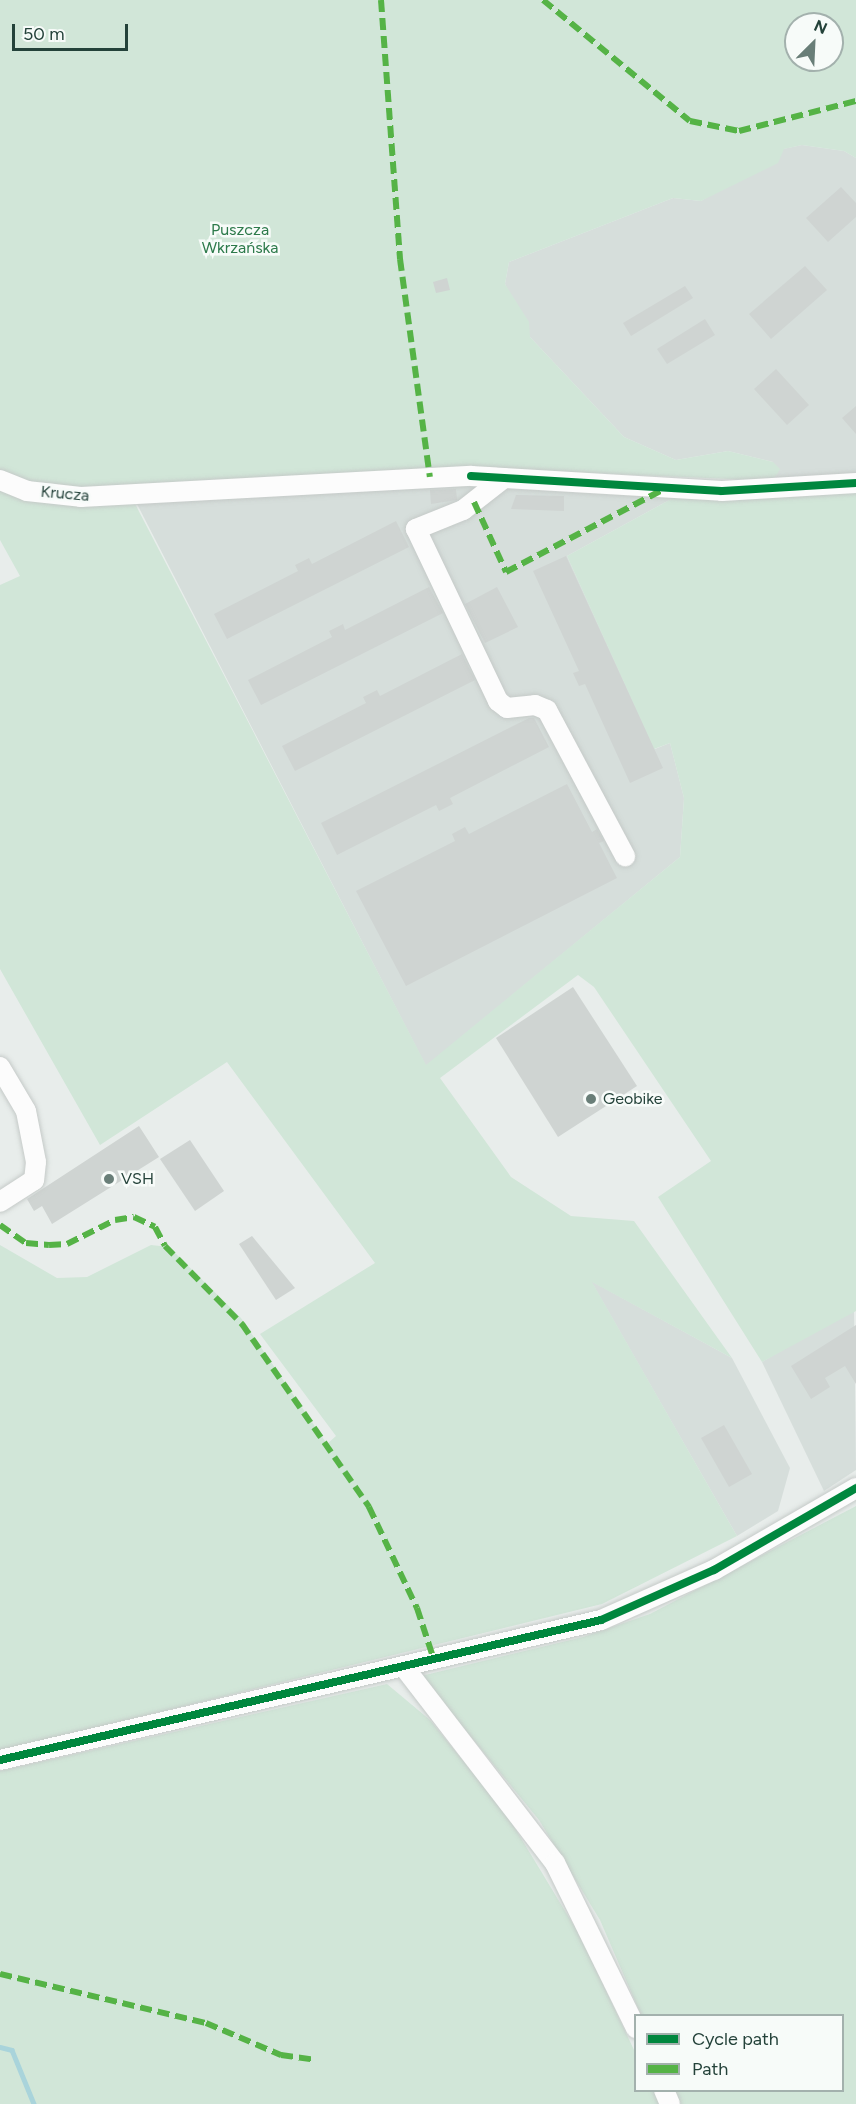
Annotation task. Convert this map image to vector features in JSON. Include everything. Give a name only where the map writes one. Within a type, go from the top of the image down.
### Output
[{"type":"street","name":"Krucza","points":[[0,480],[27,491],[131,496],[471,476],[722,491],[856,483]]},
{"type":"street","points":[[504,478],[464,510],[416,529],[498,701],[507,708],[535,705],[547,710],[625,856]]},
{"type":"street","points":[[0,1067],[26,1111],[34,1139],[34,1180],[0,1202]]},
{"type":"street","points":[[0,1760],[556,1632],[654,1600],[856,1488]]},
{"type":"street","points":[[404,1667],[555,1863],[634,2024]]},
{"type":"shaded area","points":[[802,145],[844,151],[856,158],[856,477],[773,481],[773,462],[728,451],[676,460],[624,437],[530,337],[505,284],[509,262],[673,198],[701,201],[783,149]]},
{"type":"shaded area","points":[[459,486],[673,498],[567,556],[655,749],[670,743],[684,798],[680,857],[426,1066],[137,504]]},
{"type":"shaded area","points":[[591,1281],[732,1358],[790,1468],[778,1511],[737,1536]]},
{"type":"shaded area","points":[[854,1307],[856,1470],[824,1491],[762,1362]]},
{"type":"green space","name":"Puszcza Wkrzańska","points":[[0,0],[856,0],[856,158],[844,151],[802,145],[784,149],[778,163],[701,201],[673,198],[509,262],[505,284],[529,322],[530,337],[624,437],[676,460],[728,451],[773,462],[780,469],[773,481],[474,468],[212,480],[131,496],[426,1065],[680,857],[684,798],[670,743],[654,749],[567,556],[673,498],[856,491],[856,1311],[762,1362],[658,1197],[711,1161],[594,987],[578,975],[440,1078],[511,1177],[571,1216],[634,1221],[732,1358],[592,1282],[737,1536],[602,1604],[0,1751],[0,1245],[57,1278],[87,1277],[151,1245],[169,1247],[241,1318],[327,1444],[336,1436],[260,1334],[375,1263],[227,1062],[100,1145],[0,969],[0,585],[20,576],[0,540]]},
{"type":"green space","points":[[856,1506],[856,2104],[679,2104],[674,2092],[844,2092],[844,2014],[641,2014],[600,1920],[539,1820],[421,1676],[583,1637],[650,1614]]},
{"type":"green space","points":[[387,1684],[430,1720],[507,1815],[579,1934],[634,2050],[634,2092],[654,2092],[660,2104],[0,2104],[0,1771]]},
{"type":"building","points":[[841,187],[856,203],[856,217],[828,242],[806,218]]},
{"type":"building","points":[[805,266],[827,290],[771,339],[749,314]]},
{"type":"building","points":[[447,278],[450,290],[436,293],[433,282]]},
{"type":"building","points":[[685,286],[693,298],[631,336],[623,323]]},
{"type":"building","points":[[705,319],[715,335],[667,364],[657,349]]},
{"type":"building","points":[[776,369],[809,405],[787,425],[754,389]]},
{"type":"building","points":[[856,406],[856,434],[842,418]]},
{"type":"building","points":[[456,489],[457,500],[431,504],[430,490]]},
{"type":"building","points":[[516,495],[564,496],[564,511],[511,509]]},
{"type":"building","points":[[396,521],[409,547],[227,639],[214,614],[298,571],[295,565],[309,558],[312,564]]},
{"type":"building","points":[[566,556],[663,768],[630,783],[585,684],[579,686],[573,673],[579,671],[533,571]]},
{"type":"building","points":[[429,587],[443,613],[261,705],[248,680],[332,637],[329,631],[343,624],[345,630]]},
{"type":"building","points":[[497,587],[518,627],[485,643],[465,604]]},
{"type":"building","points":[[462,654],[475,680],[295,771],[282,746],[366,703],[363,697],[377,690],[380,696]]},
{"type":"building","points":[[529,718],[534,718],[549,747],[450,798],[453,804],[439,811],[436,805],[337,855],[321,823]]},
{"type":"building","points":[[567,784],[592,832],[597,829],[604,841],[599,843],[617,878],[406,986],[356,891],[455,841],[452,834],[465,827],[469,834]]},
{"type":"building","points":[[573,987],[637,1086],[558,1137],[496,1038]]},
{"type":"building","points":[[139,1126],[159,1157],[52,1224],[42,1206],[34,1211],[27,1199]]},
{"type":"building","points":[[190,1140],[224,1191],[195,1211],[160,1159]]},
{"type":"building","points":[[252,1236],[295,1288],[276,1300],[239,1244]]},
{"type":"building","points":[[856,1325],[856,1384],[845,1366],[825,1378],[830,1387],[811,1399],[791,1366]]},
{"type":"building","points":[[724,1425],[752,1474],[729,1487],[701,1438]]},
{"type":"waterway","points":[[0,2047],[12,2050],[34,2104]]},
{"type":"marked path","points":[[381,0],[400,259],[430,477]]},
{"type":"marked path","points":[[543,0],[690,121],[739,131],[856,101]]},
{"type":"marked path","points":[[474,502],[506,572],[664,489]]},
{"type":"marked path","points":[[0,1225],[26,1243],[49,1245],[67,1244],[115,1220],[134,1217],[155,1227],[165,1246],[242,1324],[369,1507],[417,1608],[434,1660]]},
{"type":"marked path","points":[[0,1974],[206,2023],[281,2055],[316,2060]]},
{"type":"cycle path","points":[[471,476],[722,491],[856,483]]},
{"type":"cycle path","points":[[0,1760],[601,1620],[714,1570],[856,1488]]},
{"type":"place","name":"Geobike","points":[[591,1099]]},
{"type":"place","name":"VSH","points":[[109,1179]]}]
